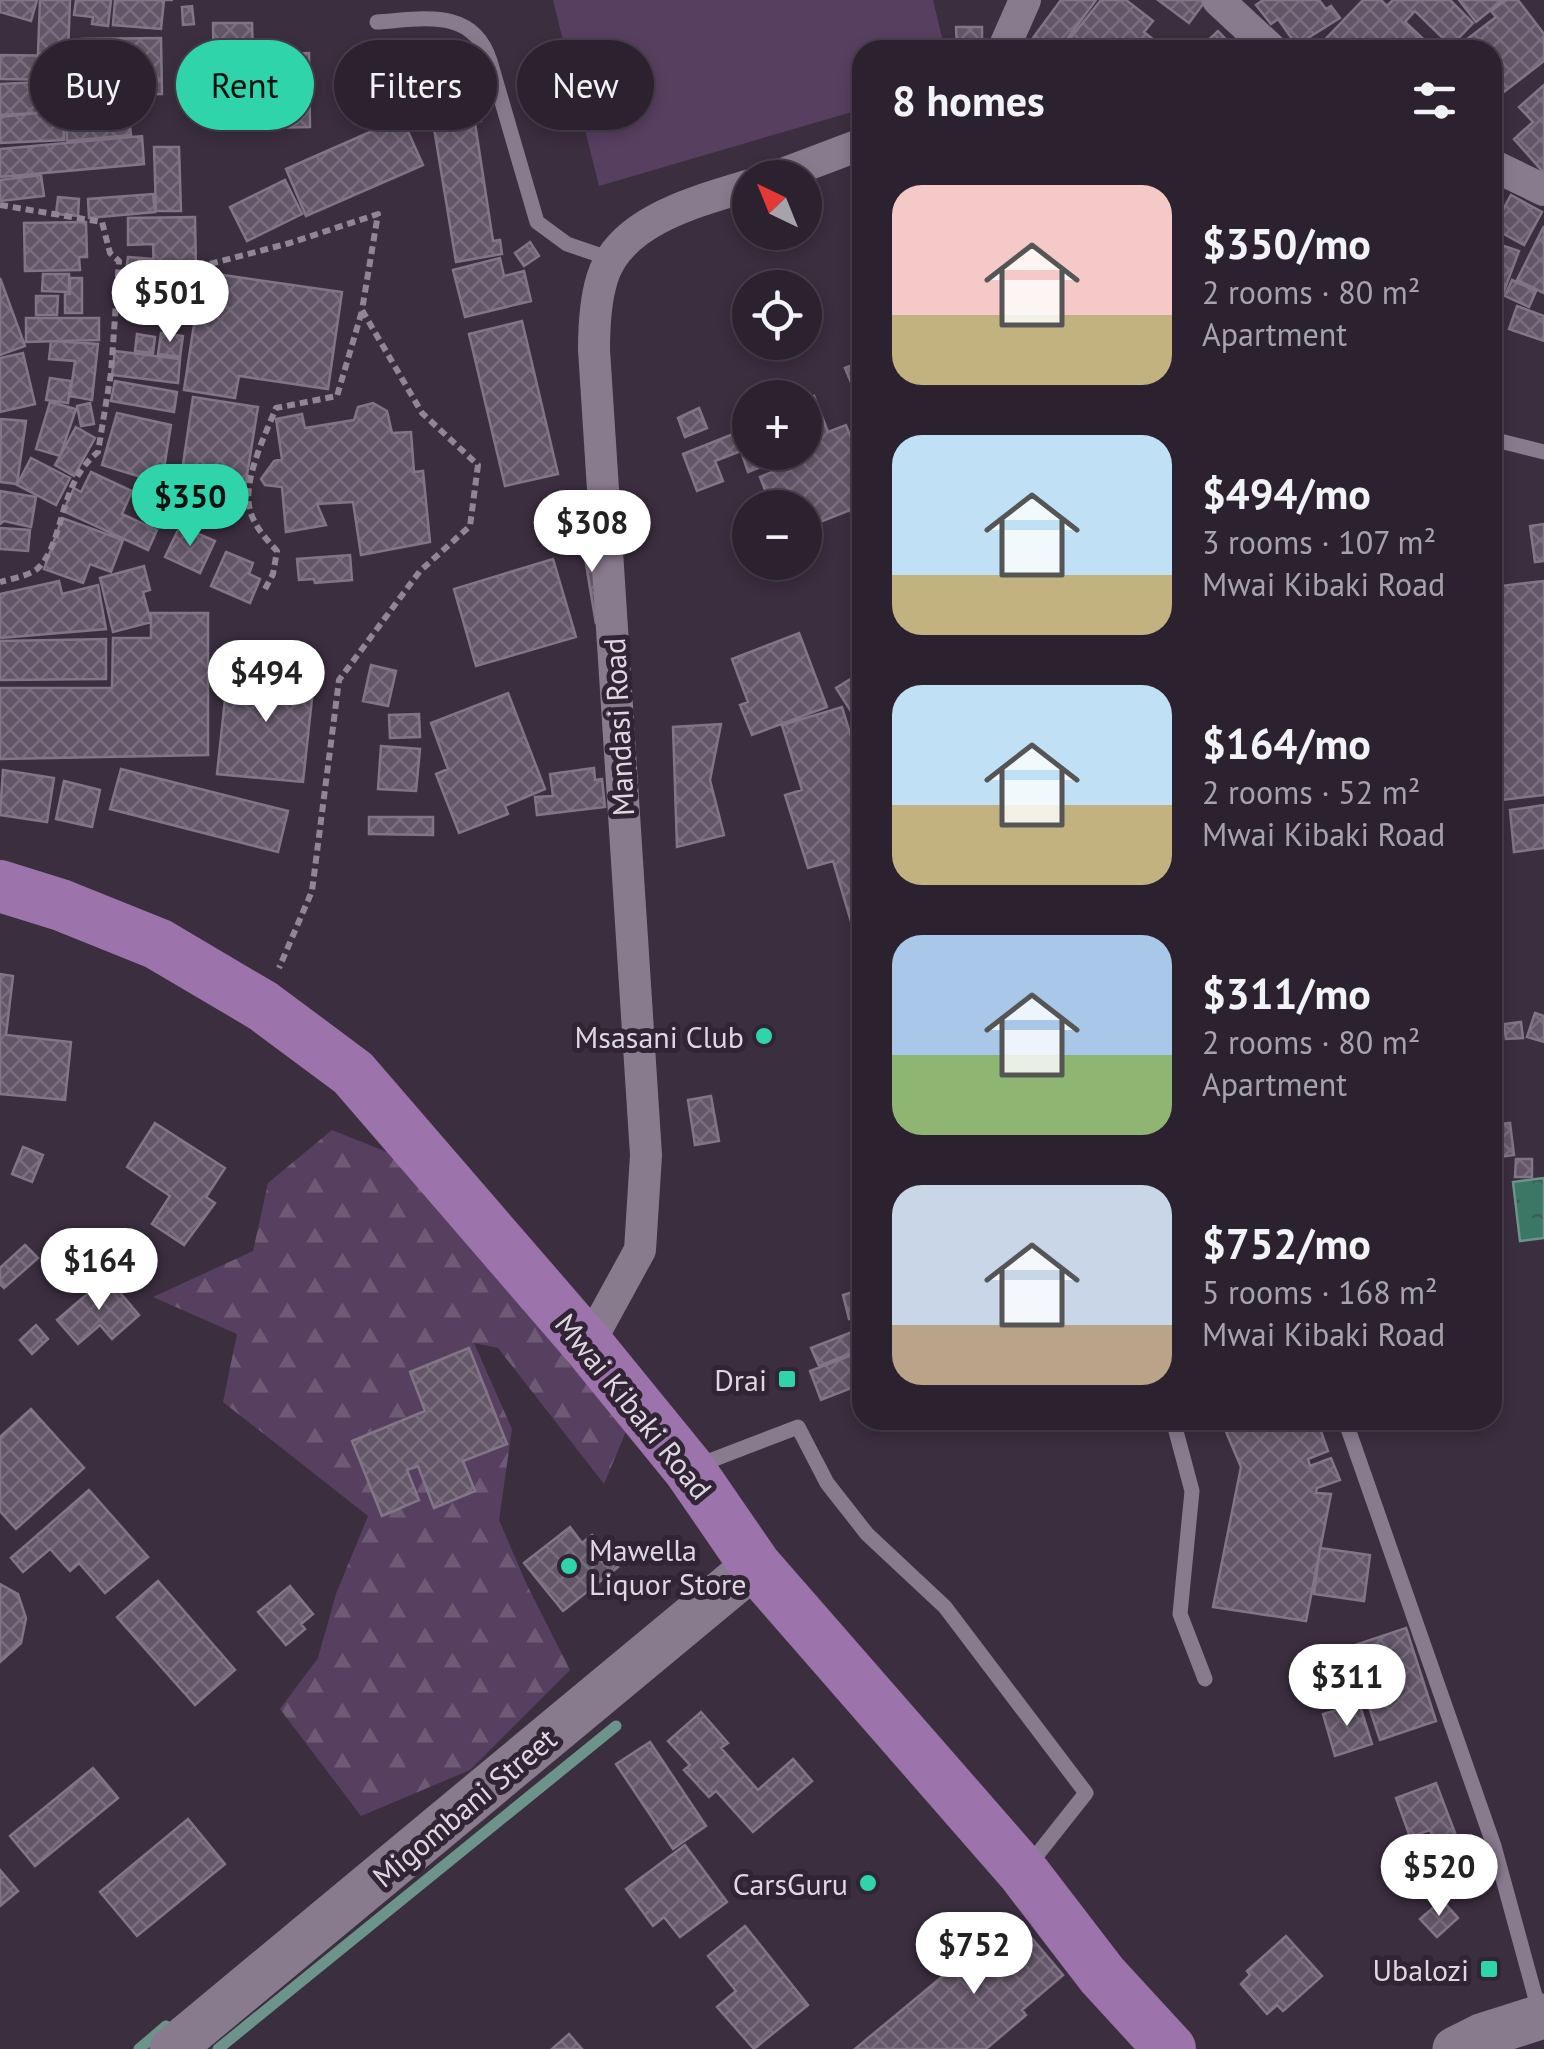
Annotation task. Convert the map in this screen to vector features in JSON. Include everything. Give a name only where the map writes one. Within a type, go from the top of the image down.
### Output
[{"type":"main road","name":"Mwai Kibaki Road","points":[[0,886],[62,905],[158,944],[263,1006],[354,1073],[588,1345],[689,1469],[756,1564],[1023,1872],[1102,1975],[1170,2049]]},
{"type":"main road","name":"Migombani Street","points":[[172,2049],[756,1564]]},
{"type":"main road","points":[[1455,2049],[1481,2036],[1539,2030]]},
{"type":"street","points":[[1007,40],[1025,0]]},
{"type":"street","points":[[1218,0],[1261,40]]},
{"type":"street","points":[[820,160],[852,148]]},
{"type":"street","points":[[1502,170],[1544,190]]},
{"type":"street","points":[[611,259],[629,238],[661,218],[732,190]]},
{"type":"street","name":"Mandasi Road","points":[[588,1345],[640,1250],[645,1210],[646,1154],[594,350],[602,276],[611,259]]},
{"type":"lane","points":[[377,22],[430,18],[458,23],[479,36],[490,61],[536,222],[567,244],[611,259]]},
{"type":"lane","points":[[1502,442],[1544,452]]},
{"type":"lane","points":[[689,1469],[798,1427],[826,1483],[867,1534],[945,1607],[1086,1794],[1023,1872]]},
{"type":"lane","points":[[1176,1430],[1192,1491],[1180,1614],[1205,1678]]},
{"type":"lane","points":[[1348,1430],[1494,1846],[1539,2030]]},
{"type":"path","points":[[0,206],[102,222],[110,253],[119,261],[111,373],[98,452],[86,462],[69,489],[46,555],[36,570],[0,582]]},
{"type":"path","points":[[210,264],[378,214],[362,310],[337,396],[276,408],[254,462],[248,508],[276,551],[273,574],[265,589]]},
{"type":"path","points":[[263,1006],[312,891],[338,680],[420,571],[470,526],[478,465],[422,412],[362,310]]},
{"type":"green space","points":[[553,0],[933,0],[943,40],[852,40],[852,112],[599,186],[585,130],[654,130],[654,40],[563,40]]},
{"type":"green space","points":[[332,1130],[424,1167],[637,1405],[604,1484],[498,1348],[474,1343],[512,1429],[499,1520],[570,1670],[470,1770],[361,1816],[280,1709],[318,1658],[336,1594],[368,1516],[223,1402],[237,1334],[153,1297],[253,1251],[268,1183]]},
{"type":"water","points":[[1544,1178],[1544,1238],[1520,1241],[1513,1182]]},
{"type":"building","points":[[0,0],[37,0],[31,21],[0,12]]},
{"type":"building","points":[[40,0],[70,0],[69,40],[38,40]]},
{"type":"building","points":[[76,0],[111,0],[108,26],[92,24],[93,17],[74,15]]},
{"type":"building","points":[[115,0],[164,0],[161,29],[113,25]]},
{"type":"building","points":[[1061,0],[1096,0],[1066,40],[1031,40]]},
{"type":"building","points":[[1101,0],[1126,0],[1153,21],[1144,32],[1154,40],[1069,40]]},
{"type":"building","points":[[1158,0],[1206,0],[1189,23]]},
{"type":"building","points":[[1263,0],[1319,0],[1326,9],[1331,6],[1340,18],[1309,40],[1293,40],[1278,19],[1271,24],[1256,5]]},
{"type":"building","points":[[1363,0],[1381,0],[1387,6],[1393,0],[1450,0],[1473,23],[1457,40],[1445,40],[1415,11],[1405,22],[1424,40],[1325,40]]},
{"type":"building","points":[[1459,0],[1503,0],[1476,22]]},
{"type":"building","points":[[1506,0],[1518,0],[1544,34],[1544,61],[1502,93],[1502,40],[1466,40],[1496,17],[1491,11]]},
{"type":"building","points":[[192,6],[194,24],[183,25],[182,7]]},
{"type":"building","points":[[213,23],[252,23],[253,40],[213,40]]},
{"type":"building","points":[[956,27],[982,27],[982,40],[957,40]]},
{"type":"building","points":[[1218,31],[1227,40],[1209,40]]},
{"type":"building","points":[[161,38],[162,94],[156,94],[156,40],[82,39]]},
{"type":"building","points":[[0,55],[30,55],[30,79],[0,79]]},
{"type":"building","points":[[30,83],[30,113],[0,115],[0,84]]},
{"type":"building","points":[[1544,85],[1544,173],[1514,139],[1533,122],[1519,107]]},
{"type":"building","points":[[30,114],[30,130],[64,130],[64,140],[0,143],[0,117]]},
{"type":"building","points":[[66,130],[130,130],[131,135],[67,141]]},
{"type":"building","points":[[375,130],[407,130],[423,165],[306,216],[286,169]]},
{"type":"building","points":[[434,130],[476,130],[493,241],[500,240],[502,254],[456,262]]},
{"type":"building","points":[[142,136],[144,164],[0,177],[0,149]]},
{"type":"building","points":[[154,147],[179,147],[181,211],[156,211]]},
{"type":"building","points":[[41,175],[44,196],[0,201],[0,180]]},
{"type":"building","points":[[285,180],[302,214],[247,241],[230,207]]},
{"type":"building","points":[[153,194],[155,212],[89,218],[88,199]]},
{"type":"building","points":[[1511,195],[1542,212],[1524,245],[1502,233],[1502,212]]},
{"type":"building","points":[[58,197],[79,199],[78,216],[56,214]]},
{"type":"building","points":[[195,217],[196,270],[154,271],[153,244],[128,245],[128,218]]},
{"type":"building","points":[[86,222],[87,257],[79,257],[80,270],[25,271],[24,223]]},
{"type":"building","points":[[1544,226],[1544,293],[1517,280]]},
{"type":"building","points":[[530,242],[539,256],[524,266],[515,253]]},
{"type":"building","points":[[1502,245],[1519,251],[1502,296]]},
{"type":"building","points":[[128,257],[153,259],[152,273],[126,271]]},
{"type":"building","points":[[500,258],[504,276],[524,271],[531,301],[465,317],[453,270]]},
{"type":"building","points":[[168,272],[192,275],[188,309],[172,307],[171,314],[163,314]]},
{"type":"building","points":[[202,272],[342,292],[328,389],[239,376],[235,398],[184,390]]},
{"type":"building","points":[[43,274],[69,274],[69,292],[42,291]]},
{"type":"building","points":[[0,278],[25,346],[0,355]]},
{"type":"building","points":[[70,278],[82,278],[82,313],[65,313]]},
{"type":"building","points":[[1512,280],[1536,291],[1529,307],[1505,296]]},
{"type":"building","points":[[36,296],[58,296],[57,315],[36,315]]},
{"type":"building","points":[[1517,306],[1544,316],[1544,341],[1509,329]]},
{"type":"building","points":[[26,318],[99,318],[99,340],[26,342]]},
{"type":"building","points":[[522,321],[558,474],[505,486],[469,334]]},
{"type":"building","points":[[161,333],[183,336],[180,357],[158,354]]},
{"type":"building","points":[[137,334],[155,337],[153,353],[135,351]]},
{"type":"building","points":[[51,341],[98,344],[92,400],[70,396],[75,361],[49,359]]},
{"type":"building","points":[[115,351],[180,359],[178,383],[112,375]]},
{"type":"building","points":[[23,353],[35,404],[0,412],[0,358]]},
{"type":"building","points":[[852,365],[852,385],[845,368]]},
{"type":"building","points":[[50,378],[71,381],[68,403],[46,400]]},
{"type":"building","points":[[115,381],[177,392],[174,412],[111,401]]},
{"type":"building","points":[[193,397],[258,407],[241,512],[200,506],[198,521],[175,518]]},
{"type":"building","points":[[50,402],[76,409],[60,456],[36,449]]},
{"type":"building","points":[[90,403],[94,424],[81,426],[77,406]]},
{"type":"building","points":[[373,403],[387,411],[392,433],[411,432],[414,472],[423,471],[430,542],[361,555],[353,502],[317,504],[326,525],[286,532],[282,487],[265,485],[261,479],[274,461],[282,459],[276,419],[302,414],[305,428],[354,420],[358,407]]},
{"type":"building","points":[[699,408],[707,428],[685,437],[678,418]]},
{"type":"building","points":[[117,413],[171,425],[159,499],[140,492],[144,478],[102,465]]},
{"type":"building","points":[[822,417],[828,432],[846,425],[852,440],[852,515],[850,510],[822,521],[822,490],[765,490],[760,477],[777,470],[822,470]]},
{"type":"building","points":[[1,419],[26,421],[17,484],[0,482]]},
{"type":"building","points":[[76,427],[95,438],[74,476],[55,465]]},
{"type":"building","points":[[732,434],[732,454],[715,461],[723,481],[697,491],[683,454]]},
{"type":"building","points":[[31,458],[70,478],[56,505],[17,485]]},
{"type":"building","points":[[91,472],[132,491],[122,514],[157,530],[148,550],[63,511],[74,488],[81,492]]},
{"type":"building","points":[[0,491],[36,497],[31,527],[4,521],[0,524]]},
{"type":"building","points":[[62,518],[123,540],[111,572],[90,564],[83,583],[44,569]]},
{"type":"building","points":[[1544,524],[1544,561],[1535,562],[1530,526]]},
{"type":"building","points":[[180,526],[215,541],[200,573],[165,557]]},
{"type":"building","points":[[0,528],[30,530],[28,551],[0,549]]},
{"type":"building","points":[[596,549],[596,624],[584,552]]},
{"type":"building","points":[[226,552],[253,563],[249,574],[260,579],[250,603],[211,586]]},
{"type":"building","points":[[350,555],[352,580],[299,580],[297,559]]},
{"type":"building","points":[[553,559],[576,637],[476,666],[454,589]]},
{"type":"building","points":[[144,566],[150,590],[143,592],[151,622],[113,632],[100,578]]},
{"type":"building","points":[[59,581],[62,594],[98,585],[106,629],[0,638],[0,594]]},
{"type":"building","points":[[1544,581],[1544,795],[1502,800],[1502,586]]},
{"type":"building","points":[[151,613],[208,613],[208,755],[0,759],[0,688],[112,688],[113,638],[151,638]]},
{"type":"building","points":[[799,633],[827,707],[752,735],[740,705],[748,702],[732,659]]},
{"type":"building","points":[[106,639],[106,679],[0,680],[0,641]]},
{"type":"building","points":[[260,663],[284,666],[283,677],[314,680],[303,782],[217,774],[228,671],[259,674]]},
{"type":"building","points":[[371,665],[396,671],[388,706],[363,701]]},
{"type":"building","points":[[852,678],[852,713],[836,688]]},
{"type":"building","points":[[508,693],[545,789],[505,806],[508,814],[459,833],[436,774],[448,769],[431,723]]},
{"type":"building","points":[[842,707],[852,740],[852,925],[833,861],[808,868],[785,795],[802,790],[782,725]]},
{"type":"building","points":[[419,714],[420,737],[390,738],[389,715]]},
{"type":"building","points":[[721,724],[710,780],[724,835],[677,847],[673,727]]},
{"type":"building","points":[[381,746],[420,749],[416,791],[378,789]]},
{"type":"building","points":[[594,768],[595,780],[602,779],[605,807],[537,815],[535,797],[553,796],[550,774]]},
{"type":"building","points":[[121,769],[288,811],[278,852],[110,809]]},
{"type":"building","points":[[3,770],[54,778],[47,822],[0,815]]},
{"type":"building","points":[[64,781],[100,790],[92,827],[56,819]]},
{"type":"building","points":[[1544,805],[1544,848],[1514,852],[1510,810]]},
{"type":"building","points":[[369,817],[433,817],[433,835],[369,834]]},
{"type":"building","points":[[0,974],[13,976],[6,1035],[71,1042],[65,1100],[0,1094]]},
{"type":"building","points":[[1535,1013],[1544,1016],[1544,1042],[1527,1037]]},
{"type":"building","points":[[1521,1022],[1523,1038],[1506,1039],[1504,1024]]},
{"type":"building","points":[[711,1096],[719,1141],[695,1145],[688,1100]]},
{"type":"building","points":[[155,1123],[225,1168],[206,1197],[215,1203],[184,1245],[152,1224],[170,1196],[127,1167]]},
{"type":"building","points":[[1510,1123],[1514,1155],[1502,1157],[1502,1124]]},
{"type":"building","points":[[23,1147],[43,1155],[32,1182],[12,1174]]},
{"type":"building","points":[[1516,1159],[1532,1159],[1532,1177],[1515,1177]]},
{"type":"building","points":[[25,1245],[38,1258],[4,1288],[0,1284],[0,1268]]},
{"type":"building","points":[[107,1277],[139,1315],[112,1339],[100,1325],[78,1344],[57,1320]]},
{"type":"building","points":[[852,1292],[852,1318],[849,1319],[843,1295]]},
{"type":"building","points":[[36,1325],[48,1339],[32,1354],[20,1340]]},
{"type":"building","points":[[852,1332],[852,1353],[819,1366],[811,1348]]},
{"type":"building","points":[[469,1348],[507,1444],[463,1461],[475,1491],[434,1508],[418,1466],[407,1470],[419,1500],[382,1516],[352,1441],[425,1411],[410,1372]]},
{"type":"building","points":[[852,1355],[852,1388],[821,1400],[810,1371]]},
{"type":"building","points":[[31,1409],[84,1468],[16,1529],[0,1511],[0,1437]]},
{"type":"building","points":[[1225,1430],[1321,1430],[1328,1451],[1308,1459],[1310,1466],[1331,1458],[1340,1480],[1317,1488],[1316,1493],[1331,1494],[1306,1621],[1213,1607],[1241,1467]]},
{"type":"building","points":[[89,1490],[148,1557],[105,1593],[79,1563],[70,1571],[50,1549],[23,1572],[11,1558]]},
{"type":"building","points":[[570,1527],[582,1543],[592,1535],[618,1567],[563,1611],[524,1563]]},
{"type":"building","points":[[1320,1548],[1370,1555],[1364,1601],[1314,1594]]},
{"type":"building","points":[[158,1581],[235,1670],[195,1705],[117,1617]]},
{"type":"building","points":[[0,1584],[18,1594],[26,1618],[21,1643],[0,1662]]},
{"type":"building","points":[[290,1586],[313,1614],[301,1624],[305,1629],[286,1645],[258,1612]]},
{"type":"building","points":[[1406,1628],[1436,1721],[1380,1740],[1349,1647]]},
{"type":"building","points":[[1359,1703],[1372,1744],[1335,1756],[1323,1714]]},
{"type":"building","points":[[701,1712],[728,1743],[721,1748],[758,1790],[793,1759],[812,1781],[753,1832],[716,1791],[709,1797],[684,1770],[690,1765],[668,1741]]},
{"type":"building","points":[[650,1742],[706,1826],[673,1849],[616,1764]]},
{"type":"building","points":[[93,1768],[118,1798],[35,1866],[10,1836]]},
{"type":"building","points":[[1436,1783],[1463,1854],[1442,1862],[1430,1830],[1410,1837],[1396,1798]]},
{"type":"building","points":[[188,1819],[225,1864],[137,1936],[100,1892]]},
{"type":"building","points":[[685,1845],[727,1902],[680,1937],[664,1917],[653,1926],[626,1889]]},
{"type":"building","points":[[0,1870],[18,1891],[0,1906]]},
{"type":"building","points":[[1442,1900],[1458,1918],[1437,1937],[1420,1919]]},
{"type":"building","points":[[1014,1917],[1063,1975],[1022,2010],[1026,2015],[986,2049],[855,2049]]},
{"type":"building","points":[[745,1926],[808,2005],[754,2049],[717,2007],[736,1991],[708,1956]]},
{"type":"building","points":[[1286,1936],[1322,1976],[1283,2011],[1277,2005],[1267,2014],[1241,1984],[1250,1975],[1247,1971]]},
{"type":"building","points":[[569,2034],[582,2049],[552,2049]]},
{"type":"waterway","points":[[218,2049],[616,1726]]},
{"type":"waterway","points":[[139,2049],[166,2026]]},
{"type":"place","name":"Msasani Club","points":[[764,1036]]},
{"type":"place","name":"Drai","points":[[787,1379]]},
{"type":"place","name":"Mawella Liquor Store","points":[[569,1566]]},
{"type":"place","name":"CarsGuru","points":[[868,1883]]},
{"type":"place","name":"Ubalozi","points":[[1489,1969]]}]
